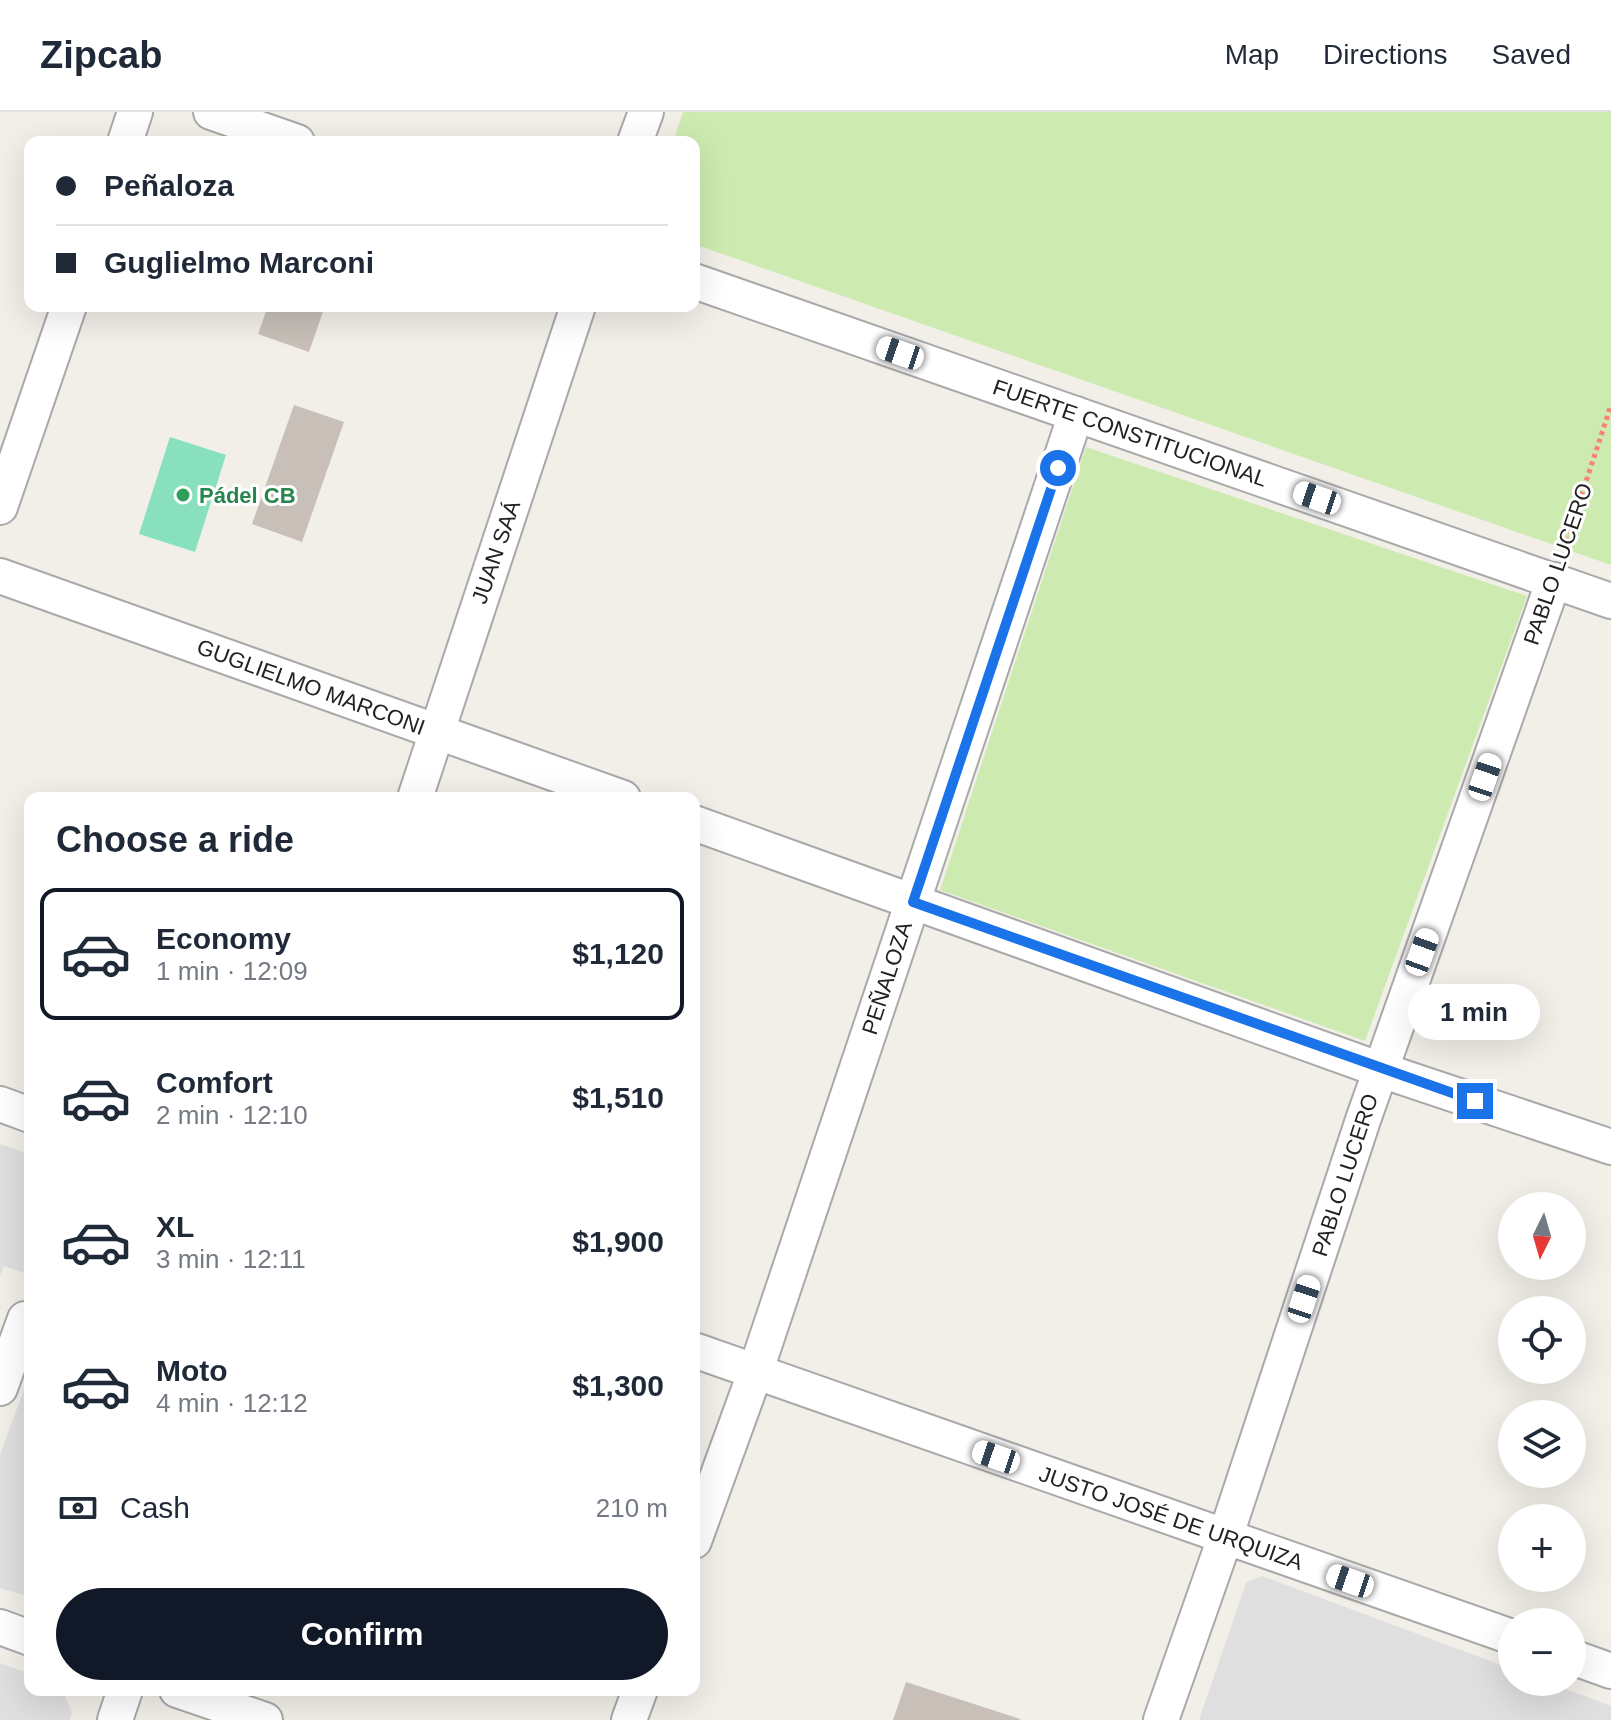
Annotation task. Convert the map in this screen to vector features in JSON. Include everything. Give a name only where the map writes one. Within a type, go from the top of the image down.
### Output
[{"type":"street","points":[[127,136],[135,112]]},
{"type":"street","points":[[211,112],[280,136]]},
{"type":"street","points":[[637,136],[646,112]]},
{"type":"street","name":"FUERTE CONSTITUCIONAL","points":[[700,283],[1611,601]]},
{"type":"street","points":[[0,507],[67,312]]},
{"type":"street","name":"JUAN SAÁ","points":[[417,792],[576,312]]},
{"type":"street","name":"PEÑALOZA","points":[[700,1524],[755,1373],[1076,414]]},
{"type":"street","name":"GUGLIELMO MARCONI","points":[[0,576],[606,792]]},
{"type":"street","name":"PABLO LUCERO","points":[[1161,1720],[1381,1070],[1554,580]]},
{"type":"street","points":[[700,825],[1381,1070],[1611,1147]]},
{"type":"street","points":[[0,1104],[24,1113]]},
{"type":"street","points":[[0,1388],[24,1322]]},
{"type":"street","name":"JUSTO JOSÉ DE URQUIZA","points":[[700,1352],[1498,1632]]},
{"type":"street","points":[[0,1627],[24,1636]]},
{"type":"street","points":[[1586,1662],[1611,1671]]},
{"type":"street","points":[[115,1720],[123,1696]]},
{"type":"street","points":[[195,1696],[265,1720]]},
{"type":"street","points":[[629,1720],[638,1696]]},
{"type":"path","name":"PABLO LUCERO","points":[[1554,580],[1611,405]]},
{"type":"shaded area","points":[[0,1144],[24,1152],[24,1273],[4,1266],[0,1276]]},
{"type":"shaded area","points":[[24,1389],[24,1595],[0,1588],[0,1455]]},
{"type":"shaded area","points":[[1262,1576],[1498,1664],[1498,1696],[1584,1696],[1611,1706],[1611,1720],[1199,1720],[1246,1583]]},
{"type":"shaded area","points":[[0,1663],[24,1672],[24,1696],[65,1696],[72,1712],[70,1720],[0,1720]]},
{"type":"green space","points":[[683,112],[1611,112],[1611,565],[700,246],[700,136],[675,136]]},
{"type":"green space","name":"Pádel CB","points":[[170,437],[226,455],[195,552],[139,534]]},
{"type":"green space","points":[[1086,447],[1527,596],[1365,1041],[940,890]]},
{"type":"building","points":[[266,312],[323,312],[309,352],[258,334]]},
{"type":"building","points":[[294,405],[344,422],[302,542],[252,524]]},
{"type":"building","points":[[906,1682],[1020,1719],[1020,1720],[893,1720]]},
{"type":"place","name":"Pádel CB","points":[[183,495]]},
{"type":"route","points":[[1058,468],[913,902],[1475,1101]]}]
